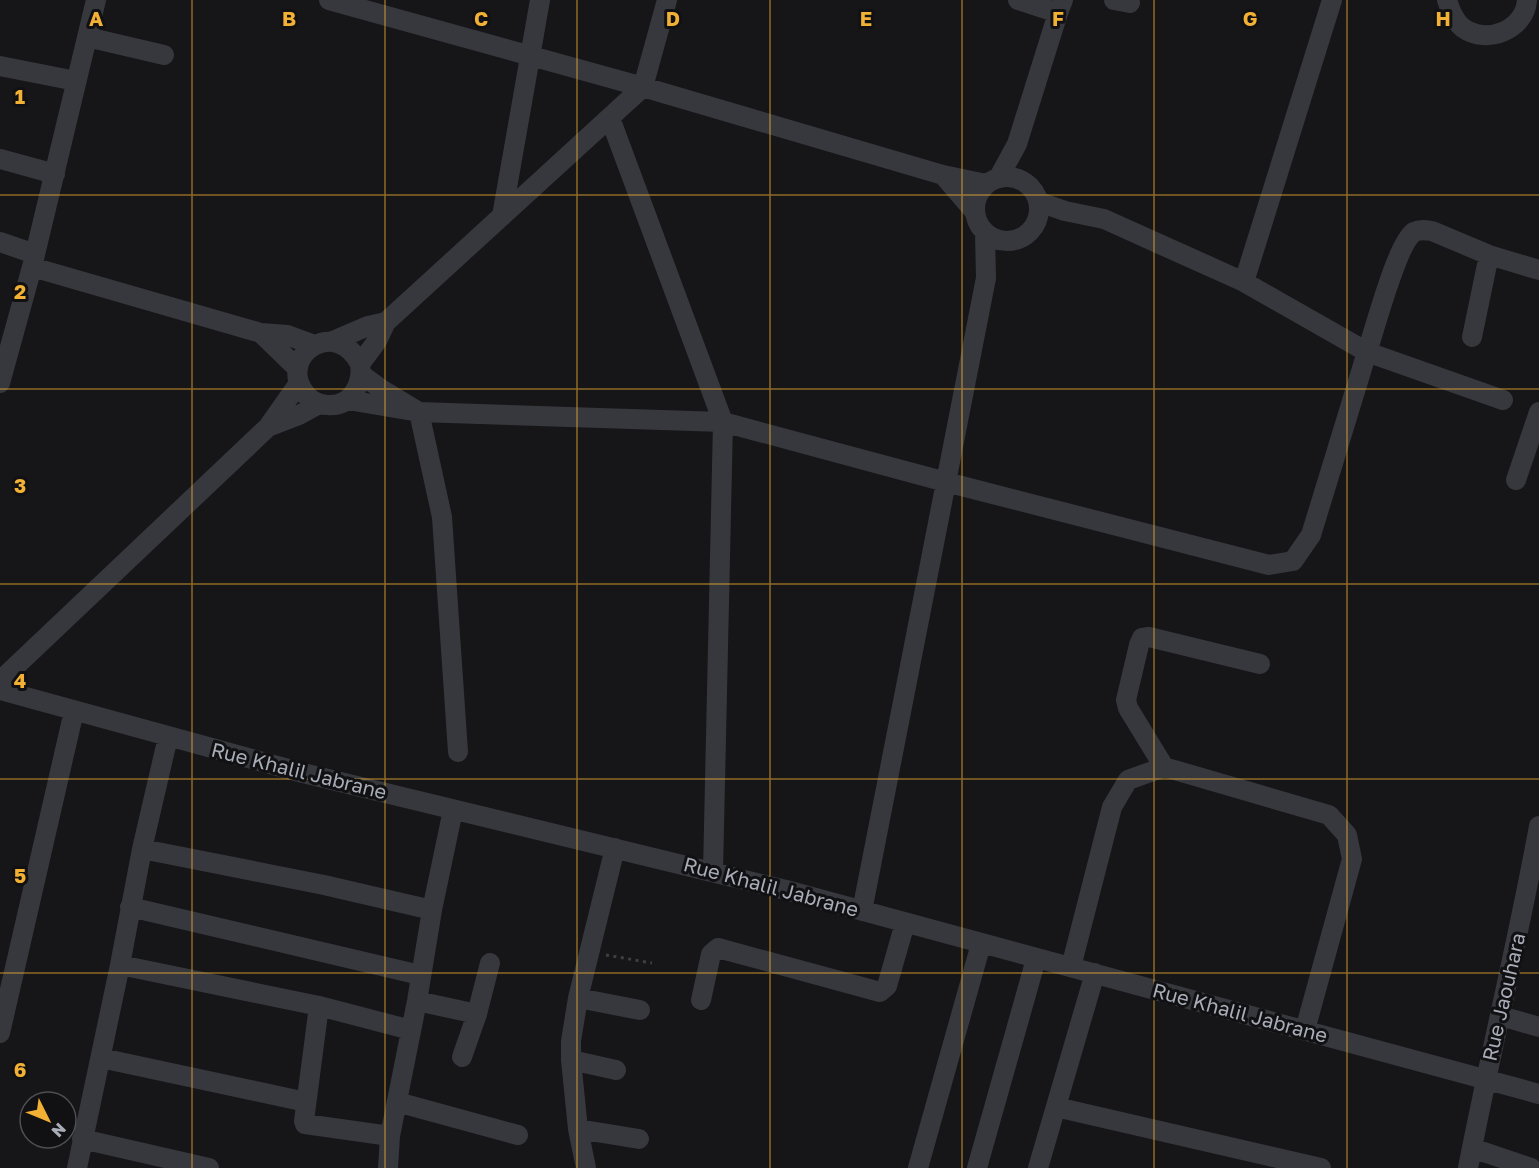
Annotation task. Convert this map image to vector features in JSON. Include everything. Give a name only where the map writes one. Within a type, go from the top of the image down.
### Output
[{"type":"street","points":[[0,383],[55,174],[96,0]]},
{"type":"street","points":[[329,0],[643,87],[943,175],[992,181],[1020,179],[1032,188],[1039,202],[1037,222]]},
{"type":"street","points":[[502,216],[540,0]]},
{"type":"street","points":[[261,333],[298,376],[306,396],[319,404],[339,405],[348,400],[357,390],[361,369],[386,322],[643,87],[667,0]]},
{"type":"street","points":[[862,911],[986,278],[985,234],[977,223],[974,211],[977,196],[992,181],[1017,144],[1060,6],[1018,0]]},
{"type":"street","points":[[1244,282],[1332,0]]},
{"type":"street","points":[[1447,0],[1453,16],[1463,28],[1477,34],[1493,35],[1508,30],[1520,20],[1531,5]]},
{"type":"street","points":[[87,37],[164,55]]},
{"type":"street","points":[[0,66],[76,81]]},
{"type":"street","points":[[610,118],[723,422],[713,872]]},
{"type":"street","points":[[1017,144],[1020,179]]},
{"type":"street","points":[[0,159],[55,174]]},
{"type":"street","points":[[943,175],[974,211]]},
{"type":"street","points":[[1039,202],[1065,211],[1104,219],[1244,282],[1366,352],[1503,400]]},
{"type":"street","points":[[985,234],[1008,242],[1026,236],[1037,222],[1065,211]]},
{"type":"street","points":[[348,400],[419,412],[723,422],[1269,565],[1293,561],[1311,535],[1366,352],[1391,277],[1407,239],[1414,232],[1432,231],[1489,255],[1539,270]]},
{"type":"street","points":[[0,242],[33,261],[261,333],[287,335],[314,345]]},
{"type":"street","points":[[986,278],[1008,242]]},
{"type":"street","points":[[1472,337],[1489,255]]},
{"type":"street","points":[[0,681],[268,427],[298,376],[303,355],[314,345],[333,341],[368,326],[386,322]]},
{"type":"street","points":[[333,341],[345,345],[355,353],[361,369],[381,389],[419,412],[442,517],[458,752]]},
{"type":"street","points":[[268,427],[299,415],[319,404]]},
{"type":"street","points":[[1516,480],[1539,412]]},
{"type":"street","points":[[1164,767],[1128,708],[1126,700],[1139,645],[1143,639],[1149,637],[1260,664]]},
{"type":"street","name":"Rue Khalil Jabrane","points":[[0,690],[168,737],[862,911],[1539,1094]]},
{"type":"street","points":[[0,1033],[74,711]]},
{"type":"street","points":[[77,1168],[142,849],[168,737]]},
{"type":"street","points":[[1071,967],[1112,807],[1128,780],[1164,767],[1329,815],[1347,835],[1352,859],[1305,1030]]},
{"type":"street","points":[[388,1168],[390,1136],[453,810]]},
{"type":"street","name":"Rue Jaouhara","points":[[1468,1168],[1485,1079],[1534,886],[1539,826]]},
{"type":"street","points":[[586,1168],[578,1129],[571,1041],[578,998],[615,848]]},
{"type":"street","points":[[142,849],[324,885],[432,910]]},
{"type":"street","points":[[130,907],[420,975]]},
{"type":"street","points":[[701,1000],[711,954],[718,948],[880,992],[887,986],[904,923]]},
{"type":"street","points":[[918,1168],[981,944]]},
{"type":"street","points":[[977,1168],[1036,959]]},
{"type":"street","points":[[462,1057],[477,1014],[490,963]]},
{"type":"street","points":[[120,965],[319,1006],[411,1030]]},
{"type":"street","points":[[1038,1168],[1095,973]]},
{"type":"street","points":[[578,998],[640,1011]]},
{"type":"street","points":[[417,1002],[477,1014]]},
{"type":"street","points":[[319,1006],[303,1121],[307,1126],[390,1136]]},
{"type":"street","points":[[1501,1016],[1539,1027]]},
{"type":"street","points":[[101,1058],[306,1102]]},
{"type":"street","points":[[571,1060],[616,1070]]},
{"type":"street","points":[[397,1102],[518,1135]]},
{"type":"street","points":[[1056,1107],[1321,1168]]},
{"type":"street","points":[[578,1129],[639,1139]]},
{"type":"street","points":[[82,1139],[209,1168]]},
{"type":"street","points":[[1472,1148],[1531,1168]]},
{"type":"path","points":[[589,952],[652,963]]}]
